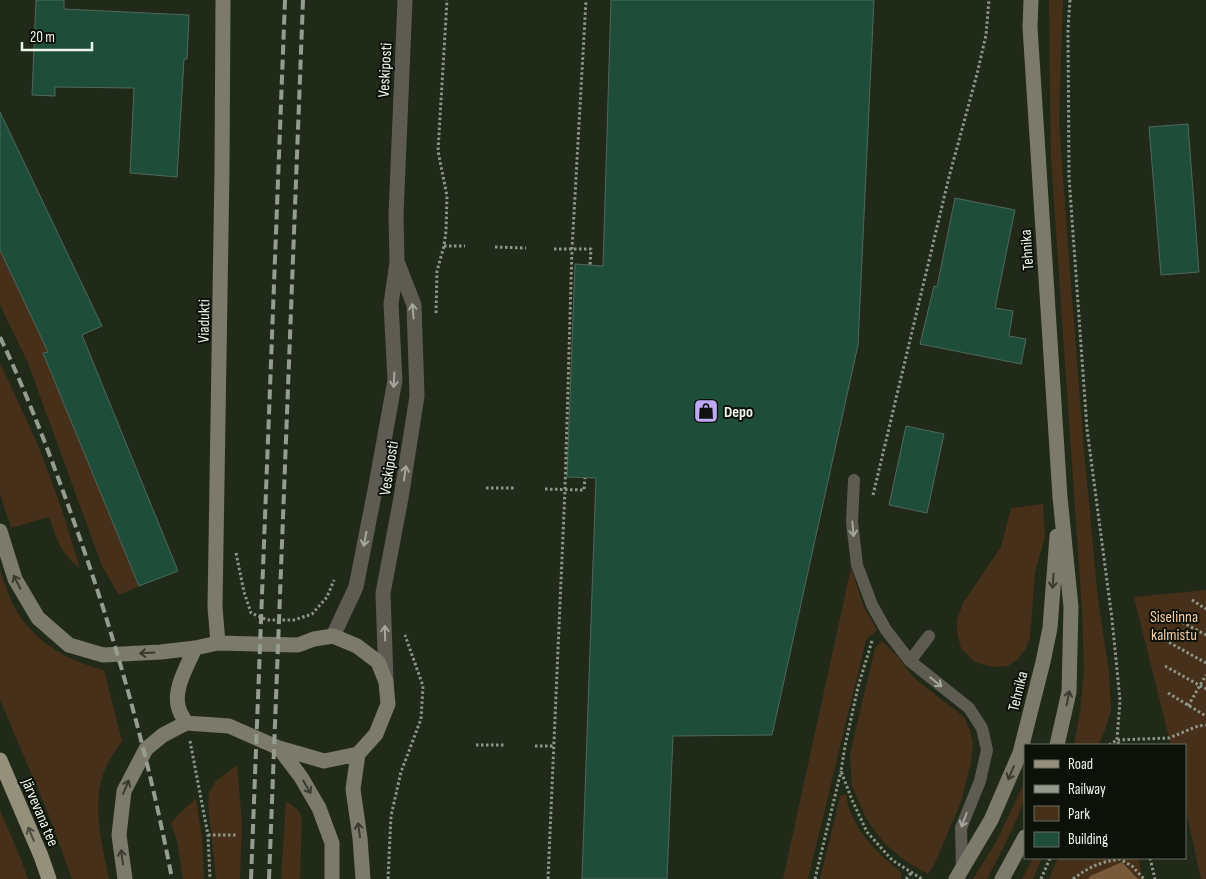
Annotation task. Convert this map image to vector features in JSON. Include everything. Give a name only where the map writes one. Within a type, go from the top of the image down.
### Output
[{"type":"main road","name":"Järvevana tee","points":[[0,760],[49,879]]},
{"type":"street","name":"Viadukti","points":[[218,643],[215,607],[222,170],[222,0]]},
{"type":"street","name":"Veskiposti","points":[[333,636],[356,587],[395,380],[391,304],[397,262],[396,215],[405,0]]},
{"type":"street","name":"Tehnika","points":[[1031,0],[1030,27],[1034,97],[1060,497],[1071,606],[1069,692],[1057,744]]},
{"type":"street","name":"Veskiposti","points":[[386,682],[382,593],[401,498],[417,396],[414,305],[397,262]]},
{"type":"street","name":"Tehnika","points":[[959,874],[991,820],[1020,753],[1050,628],[1060,497]]},
{"type":"street","points":[[0,530],[15,578],[38,618],[70,645],[103,655],[161,652],[218,643],[298,645],[314,639],[333,636],[357,646],[378,662],[386,682],[388,704],[376,734],[358,754],[353,789],[360,838],[363,879]]},
{"type":"street","points":[[186,723],[178,708],[177,695],[195,648]]},
{"type":"street","points":[[125,879],[119,835],[124,791],[146,749],[163,735],[186,723],[229,726],[279,748],[324,761],[358,754]]},
{"type":"street","points":[[279,748],[301,777],[320,808],[332,843],[332,879]]},
{"type":"street","points":[[1002,879],[1024,839]]},
{"type":"lane","points":[[854,480],[852,522],[857,565],[872,605],[886,630],[910,661],[969,708],[982,728],[987,750],[980,781],[961,828],[959,874]]},
{"type":"lane","points":[[910,661],[929,636]]},
{"type":"path","points":[[446,231],[447,196],[438,151],[447,0]]},
{"type":"path","points":[[548,879],[565,489],[572,249],[586,0]]},
{"type":"path","points":[[873,496],[949,177],[978,74],[986,35],[989,0]]},
{"type":"path","points":[[1070,0],[1068,30],[1069,177],[1087,429],[1112,619],[1120,700],[1119,744]]},
{"type":"path","points":[[444,246],[466,246]]},
{"type":"path","points":[[495,247],[526,248]]},
{"type":"path","points":[[554,249],[591,250],[590,265]]},
{"type":"path","points":[[545,489],[584,490],[584,478]]},
{"type":"path","points":[[486,488],[516,488]]},
{"type":"path","points":[[236,548],[244,592],[251,613],[268,620],[294,620],[312,614],[327,597],[334,580]]},
{"type":"path","points":[[1192,600],[1206,609]]},
{"type":"path","points":[[1170,615],[1206,636]]},
{"type":"path","points":[[388,879],[391,816],[400,772],[421,719],[423,686],[404,633]]},
{"type":"path","points":[[1156,635],[1206,663]]},
{"type":"path","points":[[815,879],[841,771],[844,746],[858,687],[871,642],[875,638]]},
{"type":"path","points":[[1165,666],[1206,689]]},
{"type":"path","points":[[1188,706],[1206,675]]},
{"type":"path","points":[[1168,693],[1206,716]]},
{"type":"path","points":[[186,723],[208,836],[210,879]]},
{"type":"path","points":[[1112,744],[1118,740],[1169,738],[1198,726],[1206,725]]},
{"type":"path","points":[[476,744],[506,745]]},
{"type":"path","points":[[535,746],[554,746]]},
{"type":"path","points":[[841,771],[867,832],[892,860],[922,879]]},
{"type":"path","points":[[208,836],[237,835]]},
{"type":"path","points":[[1042,879],[1050,859]]},
{"type":"path","points":[[1073,879],[1086,869],[1120,859],[1132,866],[1144,879]]},
{"type":"path","points":[[1150,859],[1155,879]]},
{"type":"path","points":[[906,879],[912,872]]},
{"type":"green space","points":[[1049,0],[1063,0],[1059,120],[1084,451],[1098,600],[1109,672],[1111,710],[1098,744],[1074,744],[1080,712],[1084,671],[1082,611],[1051,158]]},
{"type":"green space","points":[[0,250],[48,351],[43,353],[139,586],[119,595],[102,566],[28,363],[0,305]]},
{"type":"green space","points":[[0,363],[39,447],[61,507],[80,568],[68,557],[60,545],[49,517],[11,528],[0,494]]},
{"type":"green space","points":[[1043,504],[1045,536],[1035,572],[1030,638],[1025,650],[1017,660],[1008,666],[992,667],[975,662],[961,648],[957,632],[957,620],[963,603],[1001,547],[1011,508]]},
{"type":"green space","points":[[851,568],[864,607],[877,630],[866,640],[808,879],[783,879]]},
{"type":"green space","points":[[0,569],[14,606],[31,630],[64,655],[104,670],[122,741],[106,767],[99,795],[99,823],[109,879],[72,879],[48,813],[0,700]]},
{"type":"green space","name":"Siselinna kalmistu","points":[[1206,590],[1206,879],[1201,879],[1186,812],[1186,744],[1171,744],[1134,597]]},
{"type":"green space","points":[[882,641],[900,659],[914,678],[964,717],[970,730],[973,744],[971,763],[961,802],[935,863],[928,874],[907,862],[885,844],[865,816],[852,786],[850,754],[875,648]]},
{"type":"green space","points":[[237,765],[242,822],[240,879],[216,879],[208,804],[209,792],[216,781]]},
{"type":"green space","points":[[1024,783],[1024,801],[987,879],[973,879],[996,842]]},
{"type":"green space","points":[[846,794],[848,806],[859,828],[882,856],[901,872],[901,879],[820,879],[840,796]]},
{"type":"green space","points":[[196,799],[202,837],[204,879],[183,879],[177,841],[171,823]]},
{"type":"green space","points":[[286,801],[299,811],[302,820],[300,879],[281,879]]},
{"type":"green space","points":[[0,810],[21,859],[28,879],[0,879]]},
{"type":"green space","points":[[1032,859],[1042,859],[1033,879],[1022,879]]},
{"type":"green space","points":[[1058,859],[1139,859],[1142,879],[1138,879],[1122,862],[1090,876],[1088,879],[1049,879]]},
{"type":"shaded area","points":[[1122,862],[1138,879],[1088,879],[1090,876]]},
{"type":"building","points":[[36,0],[64,0],[64,9],[189,15],[187,59],[184,59],[177,177],[130,173],[134,88],[55,87],[55,96],[32,95]]},
{"type":"building","name":"Depo","points":[[611,0],[874,0],[858,345],[772,735],[673,736],[667,879],[582,879],[596,478],[567,477],[575,264],[603,266]]},
{"type":"building","points":[[0,112],[102,326],[82,335],[178,571],[139,586],[43,353],[48,352],[0,250]]},
{"type":"building","points":[[1188,124],[1199,272],[1161,275],[1149,127]]},
{"type":"building","points":[[955,198],[1015,210],[995,308],[1013,311],[1009,336],[1026,339],[1021,364],[920,344],[934,286],[937,287]]},
{"type":"building","points":[[906,426],[944,434],[927,513],[889,505]]},
{"type":"railway","points":[[251,879],[285,0]]},
{"type":"railway","points":[[269,879],[303,0]]},
{"type":"railway","points":[[0,337],[48,450],[103,607],[142,742],[172,879]]},
{"type":"place","name":"Depo","points":[[706,411]]}]
